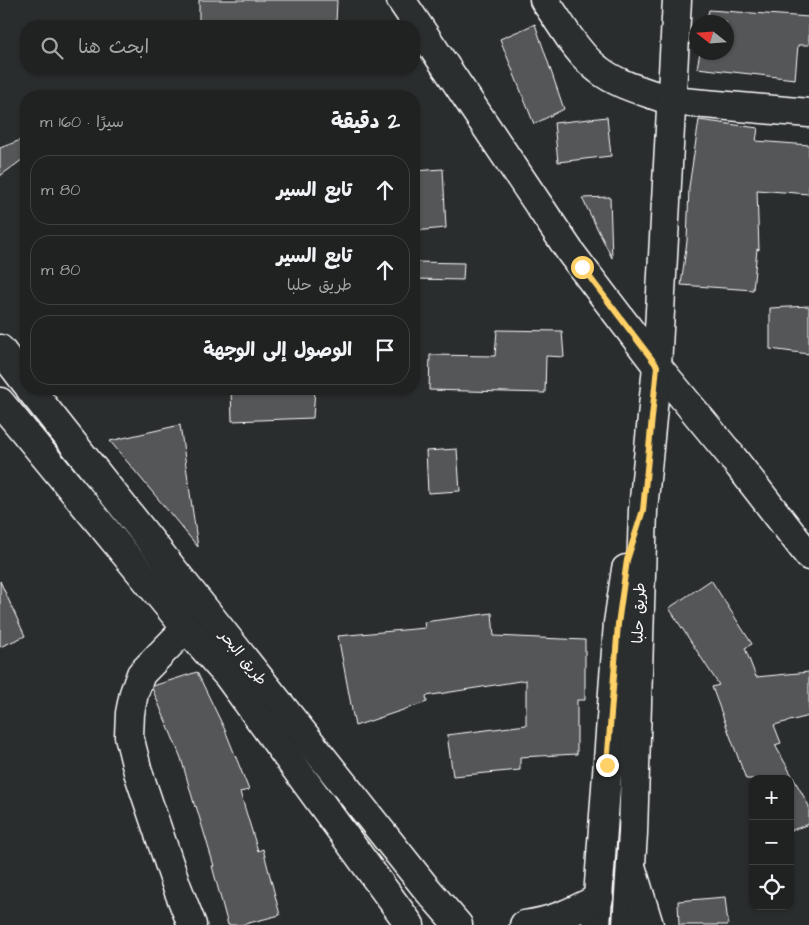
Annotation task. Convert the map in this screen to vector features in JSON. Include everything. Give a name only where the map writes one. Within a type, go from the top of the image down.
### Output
[{"type":"main road","points":[[401,0],[414,20]]},
{"type":"main road","points":[[544,0],[586,58],[600,71],[621,82],[671,101],[809,113]]},
{"type":"main road","points":[[643,510],[657,366],[677,0]]},
{"type":"main road","points":[[420,28],[571,253],[657,366],[733,458],[809,556]]},
{"type":"main road","points":[[0,349],[20,375]]},
{"type":"main road","name":"طريق البحر","points":[[34,395],[236,668],[410,925]]},
{"type":"main road","name":"طريق البحر","points":[[0,402],[186,628],[236,668],[458,925]]},
{"type":"main road","name":"طريق حلبا","points":[[627,925],[631,866],[643,510]]},
{"type":"main road","name":"طريق حلبا","points":[[596,925],[618,624],[627,560],[643,510]]},
{"type":"main road","points":[[186,628],[141,674],[134,693],[130,713],[129,736],[138,772],[192,925]]},
{"type":"main road","points":[[631,866],[649,925]]},
{"type":"main road","points":[[524,925],[568,914],[599,898]]},
{"type":"building","points":[[199,0],[337,0],[336,20],[199,20]]},
{"type":"building","points":[[709,10],[809,17],[809,45],[798,45],[795,79],[697,68],[698,60],[734,60],[734,15],[708,15]]},
{"type":"building","points":[[535,24],[564,109],[534,124],[500,39]]},
{"type":"building","points":[[607,117],[611,156],[558,162],[554,123]]},
{"type":"building","points":[[699,120],[758,128],[756,141],[809,145],[809,194],[757,190],[759,250],[757,249],[753,290],[681,285],[687,241],[689,187]]},
{"type":"building","points":[[20,140],[20,161],[0,176],[0,148]]},
{"type":"building","points":[[443,169],[446,228],[420,230],[420,171]]},
{"type":"building","points":[[610,197],[612,258],[582,198]]},
{"type":"building","points":[[420,262],[464,263],[463,280],[420,279]]},
{"type":"building","points":[[809,306],[809,354],[770,349],[770,308]]},
{"type":"building","points":[[497,330],[562,331],[564,357],[546,356],[545,393],[429,390],[430,355],[495,356]]},
{"type":"building","points":[[231,395],[315,395],[313,418],[232,421]]},
{"type":"building","points":[[180,425],[198,547],[110,441]]},
{"type":"building","points":[[457,449],[460,491],[428,493],[426,451]]},
{"type":"building","points":[[711,580],[752,644],[745,648],[756,677],[809,672],[809,716],[774,725],[781,743],[775,745],[792,775],[749,775],[749,779],[746,779],[712,687],[719,685],[669,608]]},
{"type":"building","points":[[0,581],[25,636],[0,647]]},
{"type":"building","points":[[492,613],[494,636],[585,640],[585,700],[577,700],[577,754],[520,757],[520,770],[453,776],[447,735],[526,725],[526,680],[426,696],[427,702],[355,726],[338,636],[425,628],[424,622]]},
{"type":"building","points":[[197,672],[225,730],[249,790],[240,792],[258,851],[263,849],[280,915],[241,925],[228,925],[212,866],[214,866],[181,758],[152,688],[153,686]]},
{"type":"building","points":[[794,779],[809,806],[809,824],[794,830]]},
{"type":"building","points":[[725,897],[728,925],[679,925],[678,901]]},
{"type":"route","points":[[582,267],[657,366],[643,510],[627,560],[618,624],[607,765]]}]
